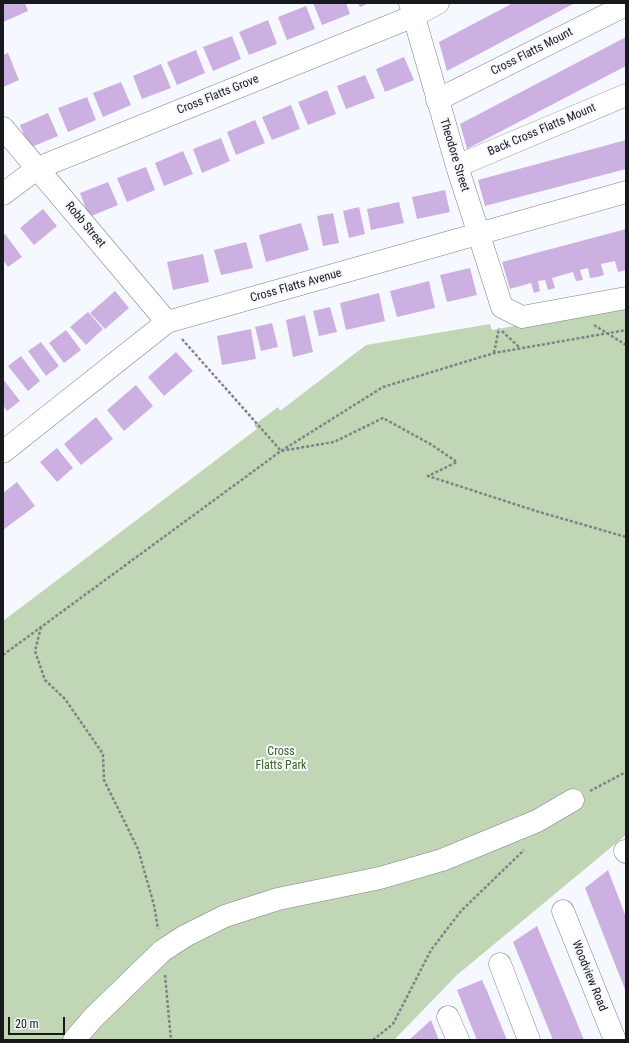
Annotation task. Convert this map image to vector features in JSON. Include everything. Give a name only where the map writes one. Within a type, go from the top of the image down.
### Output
[{"type":"street","name":"Cross Flatts Grove","points":[[3,194],[38,168],[412,9],[438,3]]},
{"type":"street","name":"Cross Flatts Mount","points":[[437,100],[626,5]]},
{"type":"street","name":"Theodore Street","points":[[412,9],[437,100],[502,307],[522,317],[626,298]]},
{"type":"street","name":"Back Cross Flatts Mount","points":[[457,166],[626,95]]},
{"type":"street","name":"Robb Street","points":[[3,128],[167,322]]},
{"type":"street","name":"Cross Flatts Avenue","points":[[3,452],[167,322],[626,192]]},
{"type":"street","points":[[74,1040],[93,1018],[162,951],[185,936],[225,916],[278,899],[380,878],[442,860],[537,821],[573,800]]},
{"type":"street","name":"Woodview Road","points":[[563,911],[615,1040]]},
{"type":"street","points":[[500,964],[529,1040]]},
{"type":"street","points":[[448,1017],[458,1040]]},
{"type":"path","points":[[167,322],[281,451]]},
{"type":"path","points":[[588,322],[626,345]]},
{"type":"path","points":[[499,328],[520,348]]},
{"type":"path","points":[[3,655],[281,451],[383,387],[494,353],[626,330]]},
{"type":"path","points":[[281,451],[334,442],[383,418],[432,445],[457,462],[428,476],[536,511],[626,537]]},
{"type":"path","points":[[41,626],[35,651],[45,680],[65,699],[103,754],[104,780],[138,849],[154,905],[162,951],[168,992],[171,1040]]},
{"type":"path","points":[[573,800],[626,772]]},
{"type":"path","points":[[374,1040],[393,1024],[431,950],[462,911],[529,845]]},
{"type":"green space","name":"Cross Flatts Park","points":[[626,306],[626,835],[457,975],[394,1040],[3,1040],[3,621],[257,429],[254,425],[278,407],[280,411],[366,345],[490,324],[492,330]]},
{"type":"building","points":[[3,3],[25,3],[28,11],[3,22]]},
{"type":"building","points":[[313,3],[346,3],[350,14],[322,25]]},
{"type":"building","points":[[358,3],[369,3],[360,7]]},
{"type":"building","points":[[513,3],[575,3],[447,71],[439,42]]},
{"type":"building","points":[[306,6],[315,29],[287,40],[278,17]]},
{"type":"building","points":[[268,20],[277,44],[249,55],[239,32]]},
{"type":"building","points":[[232,36],[241,59],[213,71],[203,47]]},
{"type":"building","points":[[626,37],[626,66],[467,149],[460,124]]},
{"type":"building","points":[[196,50],[205,73],[177,85],[167,62]]},
{"type":"building","points":[[8,53],[19,80],[3,87],[3,55]]},
{"type":"building","points":[[404,57],[414,80],[385,92],[376,69]]},
{"type":"building","points":[[161,64],[171,88],[142,99],[133,76]]},
{"type":"building","points":[[365,75],[375,98],[346,109],[337,86]]},
{"type":"building","points":[[121,82],[131,105],[103,117],[93,93]]},
{"type":"building","points":[[327,90],[336,114],[308,125],[298,102]]},
{"type":"building","points":[[87,97],[96,120],[68,132],[58,108]]},
{"type":"building","points":[[291,105],[300,129],[272,140],[262,117]]},
{"type":"building","points":[[48,113],[58,136],[29,148],[20,125]]},
{"type":"building","points":[[255,120],[265,143],[236,155],[227,132]]},
{"type":"building","points":[[221,138],[230,161],[202,173],[193,149]]},
{"type":"building","points":[[626,140],[626,169],[485,206],[478,180]]},
{"type":"building","points":[[183,151],[193,174],[164,186],[155,163]]},
{"type":"building","points":[[146,167],[155,190],[127,202],[117,178]]},
{"type":"building","points":[[108,182],[118,205],[89,217],[80,193]]},
{"type":"building","points":[[445,190],[450,212],[417,219],[412,197]]},
{"type":"building","points":[[399,202],[404,223],[371,230],[367,209]]},
{"type":"building","points":[[359,207],[365,234],[349,238],[343,211]]},
{"type":"building","points":[[43,209],[57,226],[34,245],[20,228]]},
{"type":"building","points":[[333,213],[339,243],[323,246],[317,216]]},
{"type":"building","points":[[301,223],[309,250],[266,262],[259,235]]},
{"type":"building","points":[[626,229],[626,270],[618,272],[615,261],[601,264],[604,275],[597,277],[590,278],[588,268],[580,270],[583,280],[576,281],[573,272],[552,278],[555,288],[548,290],[545,280],[538,281],[540,291],[534,293],[531,283],[510,289],[502,262]]},
{"type":"building","points":[[5,234],[22,257],[8,267],[3,260],[3,236]]},
{"type":"building","points":[[246,242],[253,268],[221,275],[214,250]]},
{"type":"building","points":[[203,254],[209,282],[173,290],[167,262]]},
{"type":"building","points":[[470,268],[477,295],[447,302],[440,275]]},
{"type":"building","points":[[429,281],[435,308],[397,317],[390,291]]},
{"type":"building","points":[[115,291],[129,308],[105,329],[90,313]]},
{"type":"building","points":[[379,293],[385,321],[346,330],[340,303]]},
{"type":"building","points":[[330,307],[337,332],[319,336],[313,311]]},
{"type":"building","points":[[88,312],[103,329],[86,345],[70,327]]},
{"type":"building","points":[[305,315],[313,352],[293,357],[286,320]]},
{"type":"building","points":[[272,323],[278,347],[261,351],[255,327]]},
{"type":"building","points":[[251,329],[256,359],[222,365],[217,336]]},
{"type":"building","points":[[66,330],[81,350],[64,363],[49,343]]},
{"type":"building","points":[[41,342],[59,366],[46,376],[28,351]]},
{"type":"building","points":[[176,352],[193,371],[164,396],[148,377]]},
{"type":"building","points":[[21,356],[40,381],[28,391],[8,366]]},
{"type":"building","points":[[3,379],[20,401],[7,411],[3,405]]},
{"type":"building","points":[[136,385],[153,406],[124,431],[107,410]]},
{"type":"building","points":[[96,417],[113,439],[81,465],[64,444]]},
{"type":"building","points":[[57,448],[73,468],[57,482],[40,462]]},
{"type":"building","points":[[17,482],[35,506],[3,530],[3,493]]},
{"type":"building","points":[[608,870],[626,917],[626,992],[585,888]]},
{"type":"building","points":[[537,926],[584,1040],[553,1040],[513,942]]},
{"type":"building","points":[[482,980],[507,1040],[477,1040],[457,990]]},
{"type":"building","points":[[431,1020],[439,1040],[409,1040]]}]
